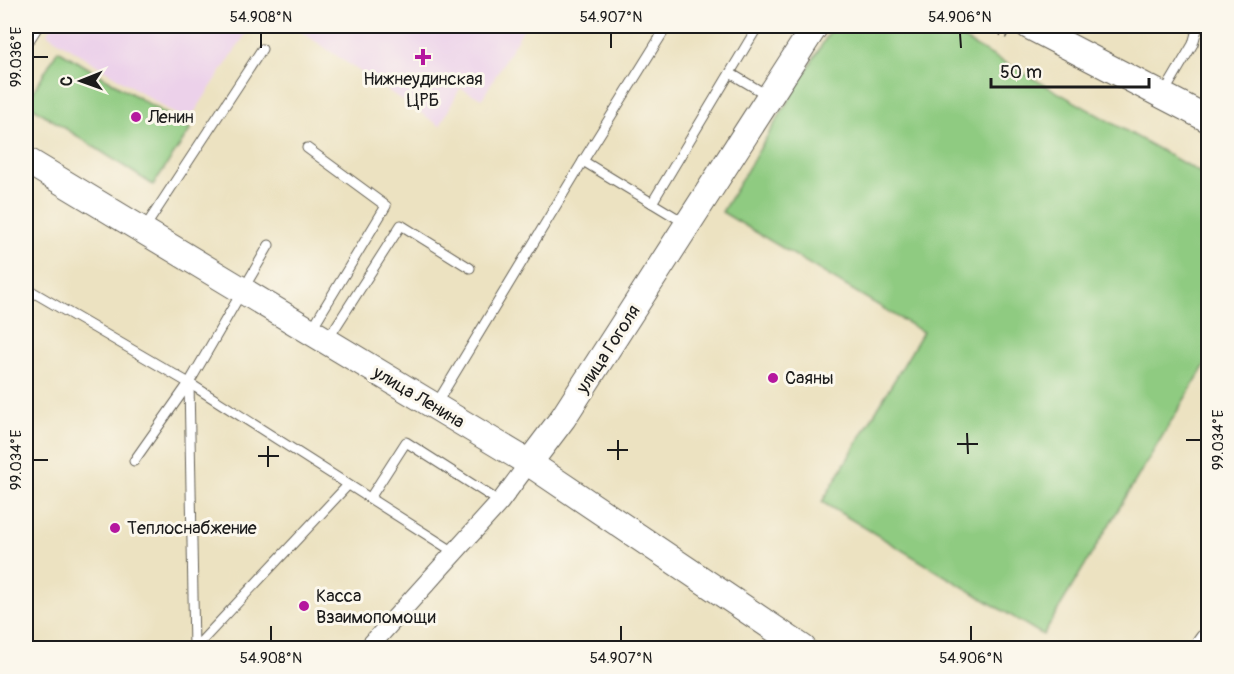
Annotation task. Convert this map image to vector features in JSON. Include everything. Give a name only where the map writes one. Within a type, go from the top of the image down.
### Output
[{"type":"street","points":[[26,37],[33,26]]},
{"type":"street","name":"улица Гоголя","points":[[368,648],[500,502],[563,418],[815,26]]},
{"type":"street","points":[[1029,26],[1209,119]]},
{"type":"street","name":"улица Ленина","points":[[26,160],[529,463],[803,648]]},
{"type":"street","points":[[1203,648],[1209,641]]},
{"type":"lane","points":[[435,406],[667,26]]},
{"type":"lane","points":[[652,203],[758,26]]},
{"type":"lane","points":[[1163,95],[1193,44],[1198,26]]},
{"type":"lane","points":[[143,231],[262,49]]},
{"type":"lane","points":[[730,73],[770,96]]},
{"type":"lane","points":[[307,148],[386,206],[318,336]]},
{"type":"lane","points":[[583,161],[687,225]]},
{"type":"lane","points":[[318,336],[400,225],[470,268]]},
{"type":"lane","points":[[134,461],[189,384],[269,245]]},
{"type":"lane","points":[[26,288],[189,384],[454,552]]},
{"type":"lane","points":[[189,384],[195,648]]},
{"type":"lane","points":[[370,498],[406,442],[500,502]]},
{"type":"lane","points":[[195,648],[348,485]]},
{"type":"shaded area","points":[[52,26],[251,26],[188,122],[47,34]]},
{"type":"shaded area","name":"Нижнеудинская ЦРБ","points":[[293,26],[525,26],[482,99],[460,88],[440,126]]},
{"type":"green space","name":"Саяны","points":[[833,26],[940,26],[1208,177],[1208,360],[1043,635],[822,502],[923,332],[722,212]]},
{"type":"green space","points":[[58,50],[191,129],[153,185],[26,103]]},
{"type":"place","name":"Нижнеудинская ЦРБ","points":[[423,57]]},
{"type":"place","name":"Ленин","points":[[136,117]]},
{"type":"place","name":"Саяны","points":[[773,378]]},
{"type":"place","name":"Теплоснабжение","points":[[115,528]]},
{"type":"place","name":"Касса Взаимопомощи","points":[[304,606]]}]
